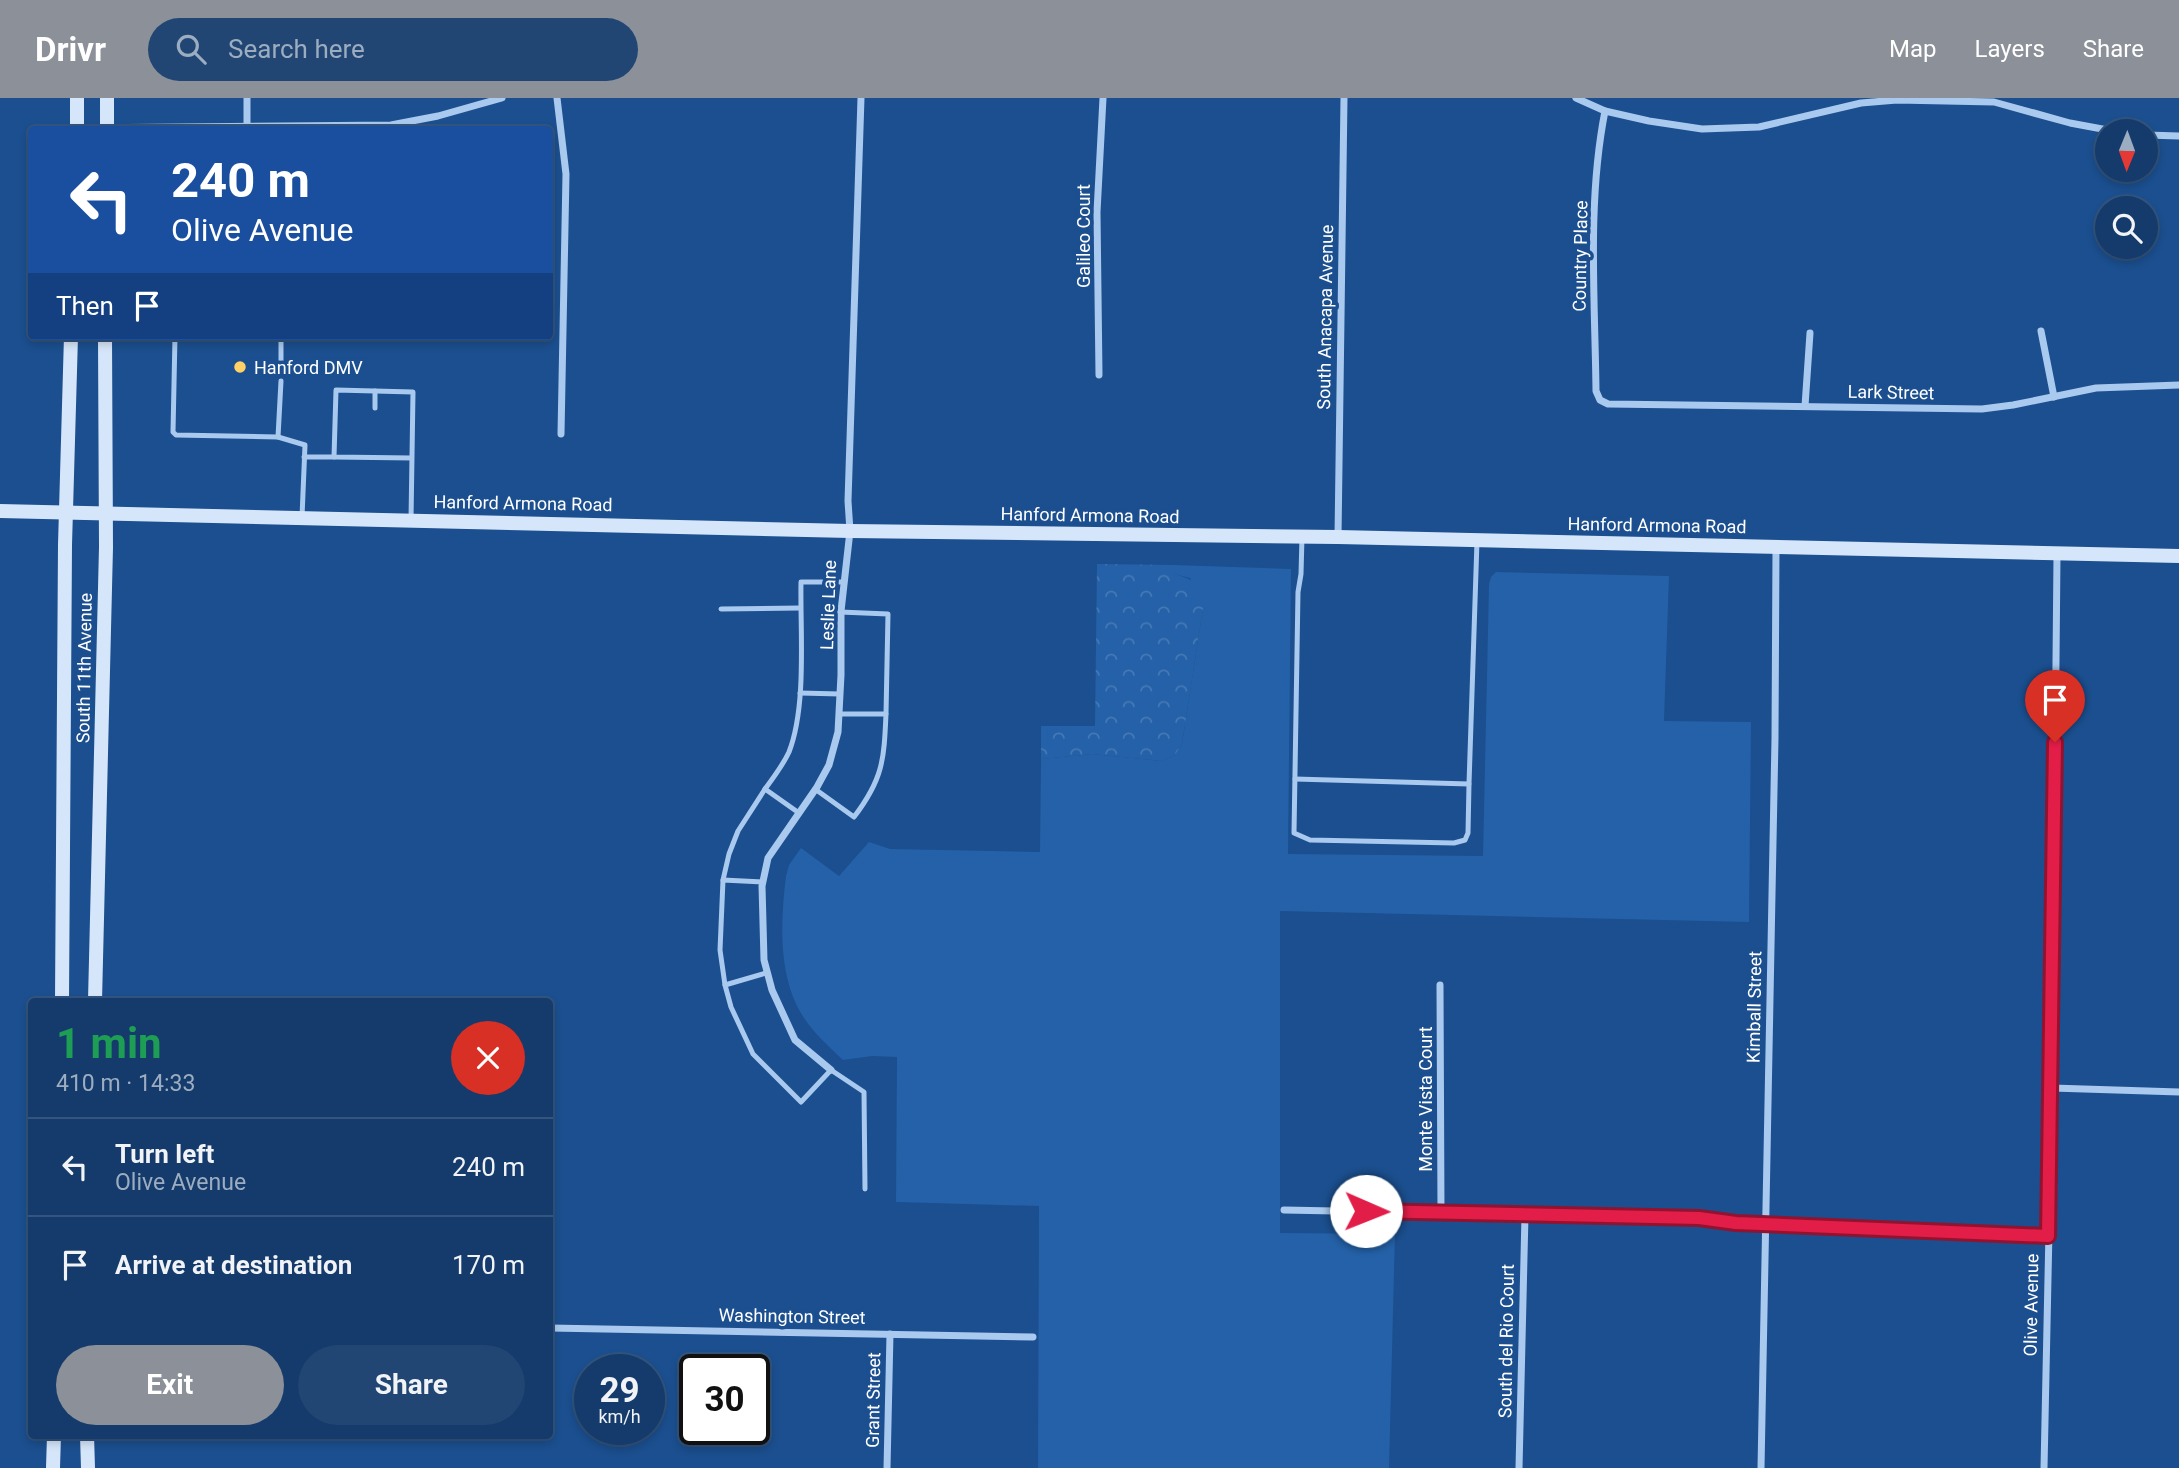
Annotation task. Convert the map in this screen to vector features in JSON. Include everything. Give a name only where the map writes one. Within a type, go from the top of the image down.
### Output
[{"type":"main road","points":[[77,98],[77,126]]},
{"type":"main road","points":[[107,98],[107,126]]},
{"type":"main road","name":"South 11th Avenue","points":[[62,998],[66,512],[71,340]]},
{"type":"main road","name":"South 11th Avenue","points":[[95,998],[107,514],[105,340]]},
{"type":"main road","name":"Hanford Armona Road","points":[[0,511],[850,531],[1338,537],[2179,556]]},
{"type":"main road","points":[[53,1468],[54,1439]]},
{"type":"main road","points":[[88,1439],[88,1468]]},
{"type":"street","points":[[247,98],[247,126]]},
{"type":"street","points":[[319,126],[391,125],[438,116],[502,98]]},
{"type":"street","points":[[557,98],[564,144],[566,197],[561,435]]},
{"type":"street","name":"Leslie Lane","points":[[831,1070],[795,1040],[766,973],[763,882],[768,858],[829,765],[838,732],[841,612],[850,531],[848,501],[861,98]]},
{"type":"street","name":"Galileo Court","points":[[1099,375],[1097,212],[1102,98]]},
{"type":"street","name":"South Anacapa Avenue","points":[[1338,537],[1344,98]]},
{"type":"street","points":[[1576,98],[1605,110],[1702,130],[1759,127],[1873,102],[1897,100],[1994,102],[2095,128]]},
{"type":"street","name":"Country Place","points":[[1601,400],[1595,391],[1594,241],[1598,145],[1605,110]]},
{"type":"street","points":[[2158,135],[2179,136]]},
{"type":"street","points":[[2041,331],[2054,397]]},
{"type":"street","points":[[1805,406],[1810,333]]},
{"type":"street","name":"Lark Street","points":[[1601,400],[1608,404],[1982,409],[2096,388],[2179,385]]},
{"type":"street","name":"Kimball Street","points":[[1761,1468],[1775,751],[1776,546]]},
{"type":"street","name":"Olive Avenue","points":[[2044,1468],[2052,1088],[2057,555]]},
{"type":"street","name":"Monte Vista Court","points":[[1440,985],[1441,1212]]},
{"type":"street","points":[[2052,1088],[2179,1092]]},
{"type":"street","points":[[1284,1210],[1699,1218],[1765,1224],[2048,1236]]},
{"type":"street","name":"South del Rio Court","points":[[1519,1468],[1525,1215]]},
{"type":"street","name":"Washington Street","points":[[553,1328],[1033,1337]]},
{"type":"street","name":"Grant Street","points":[[887,1468],[890,1334]]},
{"type":"lane","points":[[174,340],[173,432],[176,435],[278,437],[304,445],[302,517]]},
{"type":"lane","points":[[281,340],[281,361]]},
{"type":"lane","points":[[278,437],[281,381]]},
{"type":"lane","points":[[334,457],[336,390],[413,392],[411,520]]},
{"type":"lane","points":[[375,391],[375,408]]},
{"type":"lane","points":[[374,448],[374,458]]},
{"type":"lane","points":[[304,457],[412,458]]},
{"type":"lane","points":[[1302,537],[1298,592],[1294,834],[1301,838],[1323,840],[1454,843],[1465,840],[1468,833],[1478,541]]},
{"type":"lane","points":[[843,582],[801,582],[800,693],[790,749],[738,831],[729,854],[723,880],[720,950],[731,1007],[753,1054],[801,1102],[831,1070],[864,1092],[864,1189]]},
{"type":"lane","points":[[721,609],[800,608]]},
{"type":"lane","points":[[815,789],[854,817],[872,794],[884,758],[888,614],[841,612]]},
{"type":"lane","points":[[800,693],[840,694]]},
{"type":"lane","points":[[839,714],[886,714]]},
{"type":"lane","points":[[1295,779],[1469,784]]},
{"type":"lane","points":[[765,789],[799,814]]},
{"type":"lane","points":[[723,880],[763,882]]},
{"type":"lane","points":[[725,985],[766,973]]},
{"type":"green space","points":[[1097,564],[1174,565],[1174,574],[1192,581],[1199,589],[1203,608],[1182,744],[1175,755],[1162,761],[1092,754],[1041,759],[1041,726],[1095,726]]},
{"type":"green space","points":[[1174,565],[1291,569],[1288,854],[1483,856],[1489,584],[1496,572],[1669,576],[1664,721],[1751,722],[1749,922],[1280,911],[1280,1233],[1395,1234],[1389,1468],[1038,1468],[1039,1206],[896,1202],[897,1057],[872,1056],[843,1060],[806,1021],[797,1006],[787,975],[782,942],[786,876],[789,865],[801,848],[839,876],[869,842],[890,849],[1040,852],[1041,759],[1092,754],[1162,761],[1175,755],[1182,744],[1203,608],[1190,578],[1174,574]]},
{"type":"place","name":"Hanford DMV","points":[[240,367]]},
{"type":"route","points":[[1366,1211],[1699,1218],[1736,1223],[2048,1236],[2055,742]]}]
